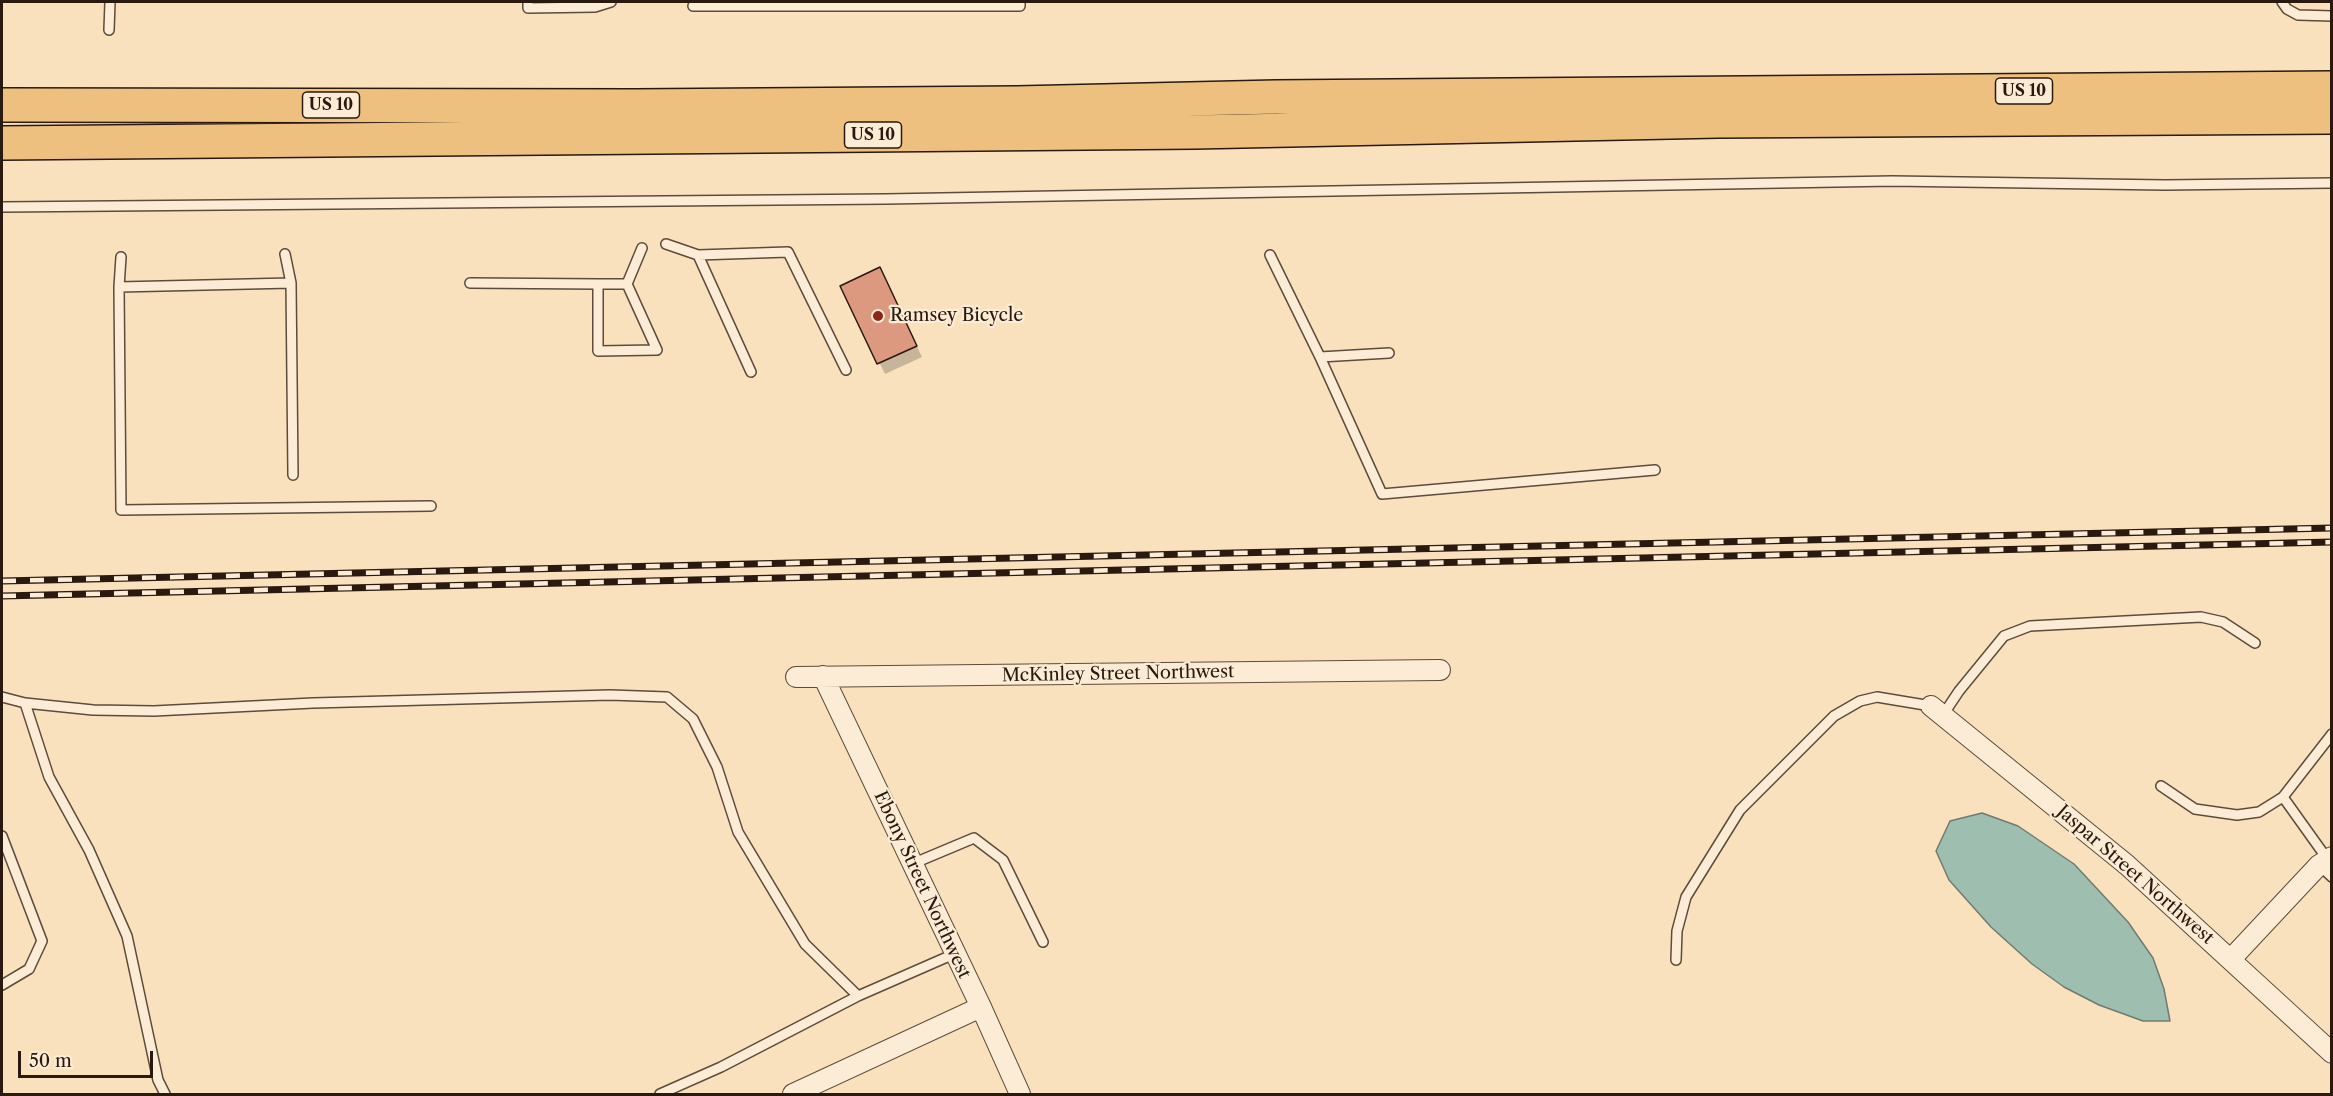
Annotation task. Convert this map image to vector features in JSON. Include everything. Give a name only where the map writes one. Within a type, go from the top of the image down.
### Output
[{"type":"highway","points":[[2150,90],[2331,74]]},
{"type":"highway","name":"US 10","points":[[2,105],[636,106],[1017,103],[1276,97],[2331,88]]},
{"type":"highway","name":"US 10","points":[[2,143],[1195,132],[1706,122],[2331,117]]},
{"type":"highway","points":[[2255,118],[2331,127]]},
{"type":"street","name":"McKinley Street Northwest","points":[[796,677],[1440,670]]},
{"type":"street","name":"Ebony Street Northwest","points":[[823,676],[981,1007],[1020,1095]]},
{"type":"street","name":"Jaspar Street Northwest","points":[[1937,710],[2127,865],[2331,1053]]},
{"type":"street","points":[[2231,959],[2327,865]]},
{"type":"street","points":[[793,1095],[981,1007]]},
{"type":"lane","points":[[109,30],[110,2]]},
{"type":"lane","points":[[528,5],[595,7],[611,2]]},
{"type":"lane","points":[[693,6],[923,4],[1020,6],[1020,2]]},
{"type":"lane","points":[[2282,2],[2287,9],[2298,15],[2331,16]]},
{"type":"lane","points":[[2,207],[898,199],[1892,180],[2165,185],[2331,183]]},
{"type":"lane","points":[[666,244],[698,255],[788,252],[846,370]]},
{"type":"lane","points":[[598,284],[598,351],[657,350],[627,284],[642,248]]},
{"type":"lane","points":[[285,254],[291,283],[293,475]]},
{"type":"lane","points":[[698,255],[751,372]]},
{"type":"lane","points":[[1270,255],[1320,357],[1382,494],[1655,471]]},
{"type":"lane","points":[[121,257],[119,287],[121,510],[431,506]]},
{"type":"lane","points":[[119,287],[291,283]]},
{"type":"lane","points":[[470,283],[627,284]]},
{"type":"lane","points":[[1320,357],[1389,353]]},
{"type":"lane","points":[[1676,960],[1677,931],[1686,897],[1740,810],[1834,716],[1860,701],[1877,697],[1937,710],[1959,691],[2004,636],[2030,626],[2201,617],[2223,622],[2255,643]]},
{"type":"lane","points":[[2,698],[25,703],[93,710],[154,711],[313,703],[610,694],[667,697],[693,718],[717,767],[738,832],[805,944],[858,996]]},
{"type":"lane","points":[[25,703],[49,777],[89,850],[127,936],[158,1080],[165,1095]]},
{"type":"lane","points":[[2161,786],[2195,809],[2237,815],[2259,812],[2283,797],[2331,734]]},
{"type":"lane","points":[[2283,797],[2327,865]]},
{"type":"lane","points":[[2,836],[42,941],[28,969],[2,985]]},
{"type":"lane","points":[[912,864],[974,838],[1003,860],[1043,942]]},
{"type":"lane","points":[[660,1095],[721,1067],[858,996],[954,954]]},
{"type":"shaded area","points":[[1982,813],[2018,826],[2074,864],[2128,922],[2153,958],[2164,989],[2170,1021],[2143,1021],[2099,1005],[2064,987],[2032,964],[1991,927],[1949,880],[1936,851],[1950,821]]},
{"type":"building","name":"Ramsey Bicycle","points":[[880,267],[917,346],[877,364],[840,286]]},
{"type":"railway","points":[[2,581],[2332,528]]},
{"type":"railway","points":[[2,596],[2332,542]]},
{"type":"place","name":"Ramsey Bicycle","points":[[878,316]]}]
